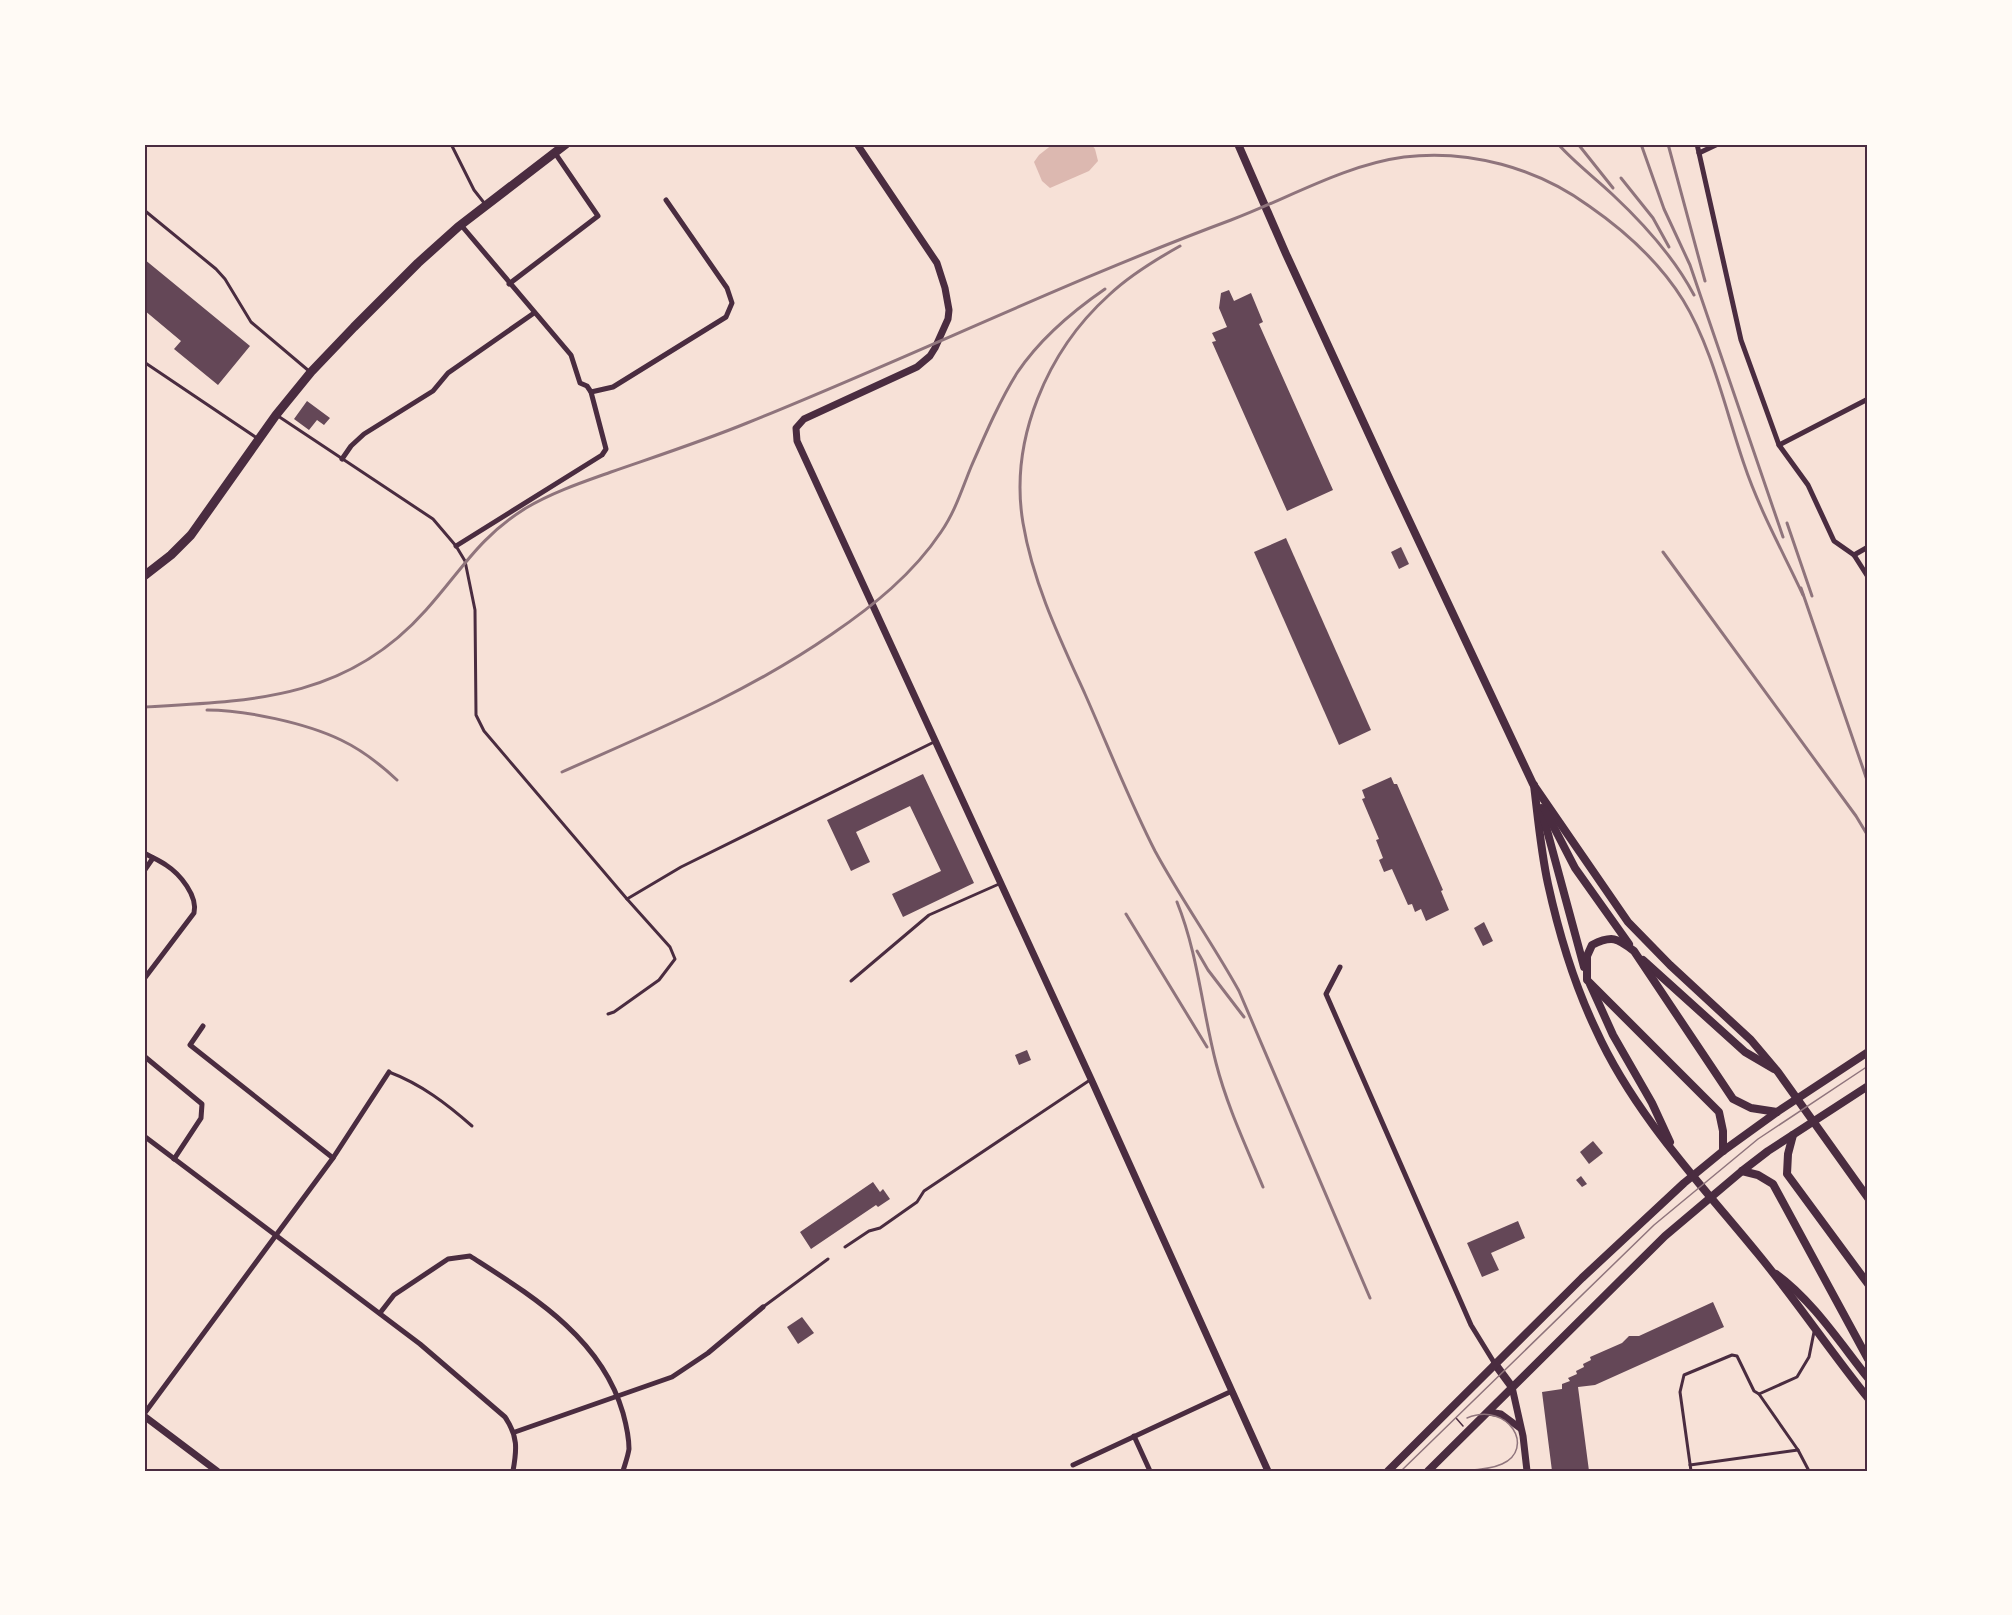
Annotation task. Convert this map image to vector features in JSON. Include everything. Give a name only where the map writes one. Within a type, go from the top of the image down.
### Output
[{"type":"main road","points":[[144,576],[171,555],[191,535],[259,439],[311,372],[418,263],[461,225],[567,144]]},
{"type":"main road","points":[[1238,144],[1390,480],[1557,837],[1575,868],[1634,951],[1733,1099],[1751,1108],[1777,1112]]},
{"type":"main road","points":[[1533,784],[1587,980],[1613,1035],[1657,1113],[1673,1150]]},
{"type":"main road","points":[[1533,784],[1628,922],[1670,965],[1751,1040],[1778,1072],[1868,1198]]},
{"type":"main road","points":[[1533,784],[1548,884],[1566,952],[1596,1032],[1616,1069],[1643,1112],[1770,1269],[1868,1398]]},
{"type":"main road","points":[[1723,1151],[1723,1131],[1719,1112],[1587,980],[1587,956],[1592,945],[1609,938],[1617,939],[1634,951],[1745,1052],[1778,1072]]},
{"type":"main road","points":[[1388,1471],[1647,1216],[1723,1151],[1868,1052]]},
{"type":"main road","points":[[1428,1471],[1665,1236],[1742,1171],[1868,1086]]},
{"type":"main road","points":[[1793,1135],[1788,1154],[1787,1174],[1868,1284]]},
{"type":"main road","points":[[1742,1171],[1758,1175],[1773,1184],[1868,1359]]},
{"type":"main road","points":[[1770,1269],[1790,1283],[1868,1378]]},
{"type":"main road","points":[[1495,1364],[1512,1387]]},
{"type":"street","points":[[857,144],[937,263],[945,288],[949,310],[948,319],[935,348],[925,360],[894,379],[804,419],[796,428],[796,435],[811,474],[1092,1079],[1268,1471]]},
{"type":"street","points":[[1697,144],[1741,339],[1779,445],[1808,485],[1834,541],[1854,555],[1868,577]]},
{"type":"street","points":[[1699,153],[1718,144]]},
{"type":"street","points":[[509,284],[598,216],[555,153]]},
{"type":"street","points":[[591,392],[613,387],[726,317],[732,303],[727,288],[666,200]]},
{"type":"street","points":[[456,546],[602,455],[606,449],[591,392],[587,386],[580,383],[571,355],[461,225]]},
{"type":"street","points":[[342,459],[351,446],[364,434],[433,391],[448,373],[534,313]]},
{"type":"street","points":[[1779,445],[1868,399]]},
{"type":"street","points":[[1854,555],[1868,547]]},
{"type":"street","points":[[144,853],[168,866],[192,894],[195,907],[194,914],[144,979]]},
{"type":"street","points":[[144,871],[153,858]]},
{"type":"street","points":[[1340,967],[1326,994],[1471,1324],[1495,1364]]},
{"type":"street","points":[[203,1026],[190,1045],[333,1158]]},
{"type":"street","points":[[144,1056],[202,1104],[201,1118],[174,1159]]},
{"type":"street","points":[[217,1471],[144,1415],[333,1158],[389,1072]]},
{"type":"street","points":[[144,1136],[380,1313],[505,1417],[515,1432],[513,1471]]},
{"type":"street","points":[[380,1313],[394,1295],[448,1259],[470,1256],[561,1319],[595,1356],[618,1397],[626,1423],[629,1449],[623,1471]]},
{"type":"street","points":[[515,1432],[672,1377],[708,1353],[763,1307]]},
{"type":"street","points":[[1512,1387],[1527,1471]]},
{"type":"street","points":[[1073,1465],[1232,1391]]},
{"type":"street","points":[[1488,1412],[1501,1414],[1521,1428]]},
{"type":"street","points":[[1134,1436],[1150,1471]]},
{"type":"lane","points":[[451,144],[474,190],[487,205]]},
{"type":"lane","points":[[144,210],[216,269],[225,279],[251,322],[311,372]]},
{"type":"lane","points":[[144,362],[259,439]]},
{"type":"lane","points":[[276,416],[433,519],[456,546],[465,561],[475,609],[476,715],[484,730],[627,899],[670,946],[675,959],[659,980],[615,1012],[608,1014]]},
{"type":"lane","points":[[627,899],[681,867],[936,741]]},
{"type":"lane","points":[[851,981],[929,915],[1000,883]]},
{"type":"lane","points":[[389,1072],[414,1082],[453,1109],[472,1126]]},
{"type":"lane","points":[[845,1247],[869,1231],[880,1228],[917,1202],[924,1191],[1092,1079]]},
{"type":"lane","points":[[763,1307],[828,1259]]},
{"type":"lane","points":[[1759,1394],[1797,1377],[1809,1357],[1815,1330]]},
{"type":"lane","points":[[1691,1471],[1680,1392],[1684,1375],[1732,1355],[1737,1356],[1754,1391],[1759,1394],[1798,1450],[1809,1471]]},
{"type":"lane","points":[[1690,1465],[1798,1450]]},
{"type":"path","points":[[1449,1410],[1468,1432]]},
{"type":"shaded area","points":[[1053,144],[1091,144],[1098,161],[1089,171],[1050,188],[1042,181],[1034,162]]},
{"type":"building","points":[[144,259],[250,346],[218,385],[174,349],[181,341],[144,310]]},
{"type":"building","points":[[1229,290],[1234,301],[1251,293],[1263,322],[1259,324],[1333,490],[1287,511],[1212,342],[1216,341],[1212,333],[1227,327],[1219,308],[1221,293]]},
{"type":"building","points":[[307,401],[330,418],[324,425],[317,420],[309,430],[294,419]]},
{"type":"building","points":[[1286,538],[1371,730],[1339,745],[1254,552]]},
{"type":"building","points":[[1401,547],[1409,564],[1399,569],[1391,552]]},
{"type":"building","points":[[923,774],[974,883],[903,917],[892,894],[941,871],[910,806],[856,832],[870,862],[851,871],[827,820]]},
{"type":"building","points":[[1391,777],[1394,784],[1397,784],[1443,890],[1441,891],[1449,910],[1426,921],[1421,909],[1415,912],[1412,904],[1408,905],[1392,869],[1384,872],[1379,860],[1383,858],[1376,840],[1379,839],[1362,799],[1365,798],[1362,790]]},
{"type":"building","points":[[1484,922],[1493,941],[1483,946],[1474,928]]},
{"type":"building","points":[[1027,1050],[1031,1060],[1019,1065],[1015,1055]]},
{"type":"building","points":[[1593,1141],[1603,1153],[1589,1164],[1580,1152]]},
{"type":"building","points":[[1581,1176],[1587,1184],[1582,1187],[1576,1180]]},
{"type":"building","points":[[873,1182],[880,1192],[883,1189],[890,1199],[878,1207],[876,1205],[811,1249],[800,1232]]},
{"type":"building","points":[[1518,1221],[1525,1238],[1491,1253],[1499,1270],[1482,1277],[1467,1243]]},
{"type":"building","points":[[1713,1302],[1724,1327],[1595,1385],[1578,1387],[1589,1471],[1552,1471],[1542,1392],[1562,1389],[1562,1384],[1570,1381],[1568,1378],[1577,1374],[1576,1371],[1584,1367],[1583,1364],[1591,1360],[1590,1357],[1622,1343],[1629,1336],[1639,1336]]},
{"type":"building","points":[[802,1317],[814,1333],[798,1344],[787,1327]]},
{"type":"tram line","points":[[1401,1471],[1654,1225],[1758,1139],[1868,1066]]},
{"type":"tram line","points":[[1460,1471],[1486,1469],[1502,1464],[1512,1457],[1517,1448],[1517,1438],[1513,1429],[1505,1421],[1495,1416],[1482,1414],[1467,1418]]},
{"type":"railway","points":[[1558,144],[1647,229],[1668,254],[1694,295]]},
{"type":"railway","points":[[1578,144],[1613,188]]},
{"type":"railway","points":[[1641,144],[1664,209],[1690,265],[1783,537]]},
{"type":"railway","points":[[1668,144],[1705,281]]},
{"type":"railway","points":[[144,707],[224,702],[261,697],[297,690],[331,678],[364,662],[396,639],[426,610],[495,531],[509,519],[547,497],[747,423],[1109,268],[1252,212],[1338,175],[1382,161],[1428,155],[1453,156],[1501,164],[1547,181],[1589,206],[1616,226],[1664,273],[1683,300],[1702,338],[1718,380],[1750,481],[1803,595]]},
{"type":"railway","points":[[1621,178],[1653,218],[1669,247]]},
{"type":"railway","points":[[1180,246],[1125,281],[1109,295],[1087,317],[1067,343],[1051,370],[1028,429],[1022,460],[1020,492],[1023,523],[1033,567],[1048,610],[1127,793],[1165,869],[1239,991],[1370,1298]]},
{"type":"railway","points":[[562,772],[734,693],[767,675],[832,634],[891,588],[918,562],[946,524],[1004,395],[1017,373],[1057,327],[1105,289]]},
{"type":"railway","points":[[1787,523],[1812,596]]},
{"type":"railway","points":[[1663,552],[1856,816],[1868,836]]},
{"type":"railway","points":[[1801,588],[1868,783]]},
{"type":"railway","points":[[207,710],[239,712],[311,728],[349,744],[397,780]]},
{"type":"railway","points":[[1177,902],[1190,942],[1220,1079],[1263,1187]]},
{"type":"railway","points":[[1126,914],[1207,1047]]},
{"type":"railway","points":[[1197,951],[1208,970],[1244,1017]]}]
